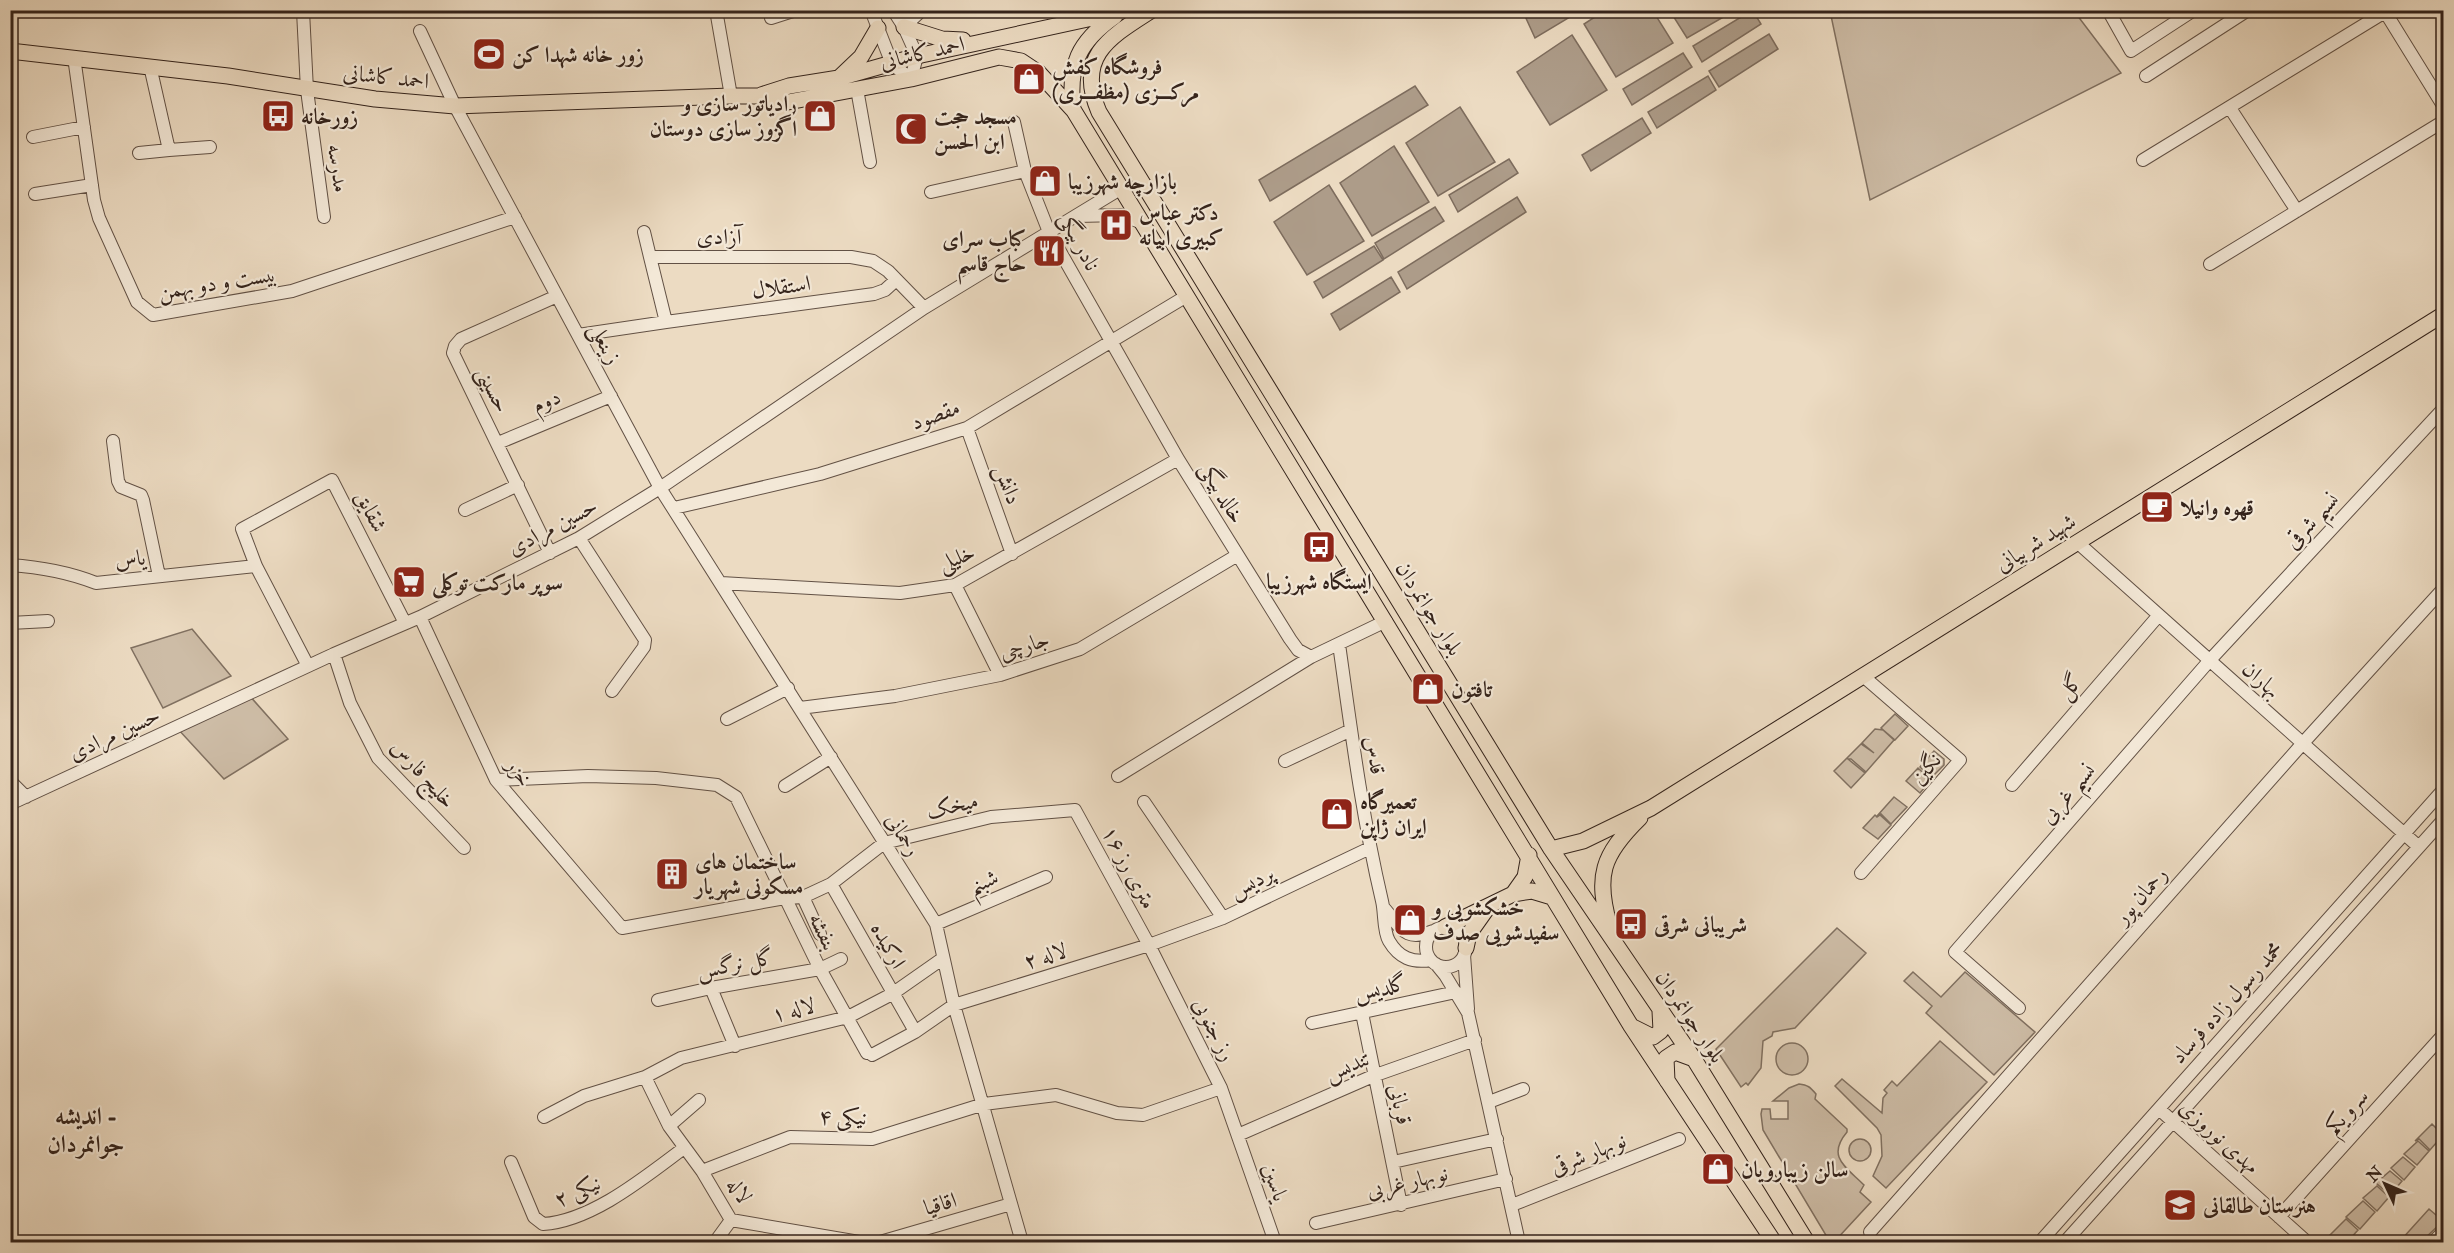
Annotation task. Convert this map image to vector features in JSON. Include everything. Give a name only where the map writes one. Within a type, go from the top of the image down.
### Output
[{"type":"main road","name":"بلوار جوانمردان","points":[[1152,10],[1118,32],[1105,44],[1095,59],[1091,78],[1092,95],[1099,112],[1551,849],[1694,1059],[1807,1242]]},
{"type":"main road","name":"احمد کاشانی","points":[[760,96],[789,86],[839,78],[917,56],[1121,11]]},
{"type":"main road","points":[[1074,111],[1071,89],[1073,67],[1082,46],[1096,29],[1121,11]]},
{"type":"main road","points":[[904,27],[942,39],[984,41]]},
{"type":"main road","points":[[839,78],[861,57],[878,28]]},
{"type":"main road","name":"احمد کاشانی","points":[[10,51],[150,66],[228,76],[307,90],[455,106],[731,96],[760,96],[788,102],[911,79],[999,57],[1021,61],[1039,73],[1074,111]]},
{"type":"main road","name":"بلوار جوانمردان","points":[[1074,111],[1185,297],[1386,621],[1631,1026],[1774,1242]]},
{"type":"main road","name":"شهید شربیانی","points":[[1551,849],[1583,841],[1651,808],[2444,314]]},
{"type":"main road","name":"شهید شربیانی","points":[[1614,941],[1603,905],[1601,881],[1607,860],[1618,839],[1651,808]]},
{"type":"main road","points":[[1513,894],[1525,877],[1529,855]]},
{"type":"main road","points":[[1439,929],[1513,894],[1532,891],[1552,897]]},
{"type":"main road","points":[[1465,952],[1469,934],[1490,905]]},
{"type":"main road","points":[[1631,1026],[1653,1037],[1661,1031],[1660,1009]]},
{"type":"main road","points":[[1667,1081],[1666,1058],[1675,1052],[1694,1059]]},
{"type":"street","points":[[297,10],[303,10]]},
{"type":"street","name":"مدرسه","points":[[303,10],[307,90],[324,217]]},
{"type":"street","points":[[716,10],[731,96]]},
{"type":"street","points":[[771,18],[796,10]]},
{"type":"street","points":[[871,10],[892,64],[911,79],[917,56],[904,27],[893,10]]},
{"type":"street","points":[[904,27],[922,10]]},
{"type":"street","points":[[2108,10],[2131,51],[2194,10]]},
{"type":"street","points":[[2146,76],[2248,10]]},
{"type":"street","points":[[2143,160],[2384,11],[2444,107]]},
{"type":"street","name":"زینعلی","points":[[420,31],[455,106],[660,488]]},
{"type":"street","name":"بیست و دو بهمن","points":[[74,57],[92,185],[99,218],[137,302],[153,315],[292,291],[514,218]]},
{"type":"street","points":[[150,66],[170,150]]},
{"type":"street","points":[[857,89],[870,162]]},
{"type":"street","points":[[2230,108],[2297,211]]},
{"type":"street","points":[[2210,264],[2444,121]]},
{"type":"street","name":"نادر بیگی","points":[[1014,122],[1025,171],[1049,232],[1110,340]]},
{"type":"street","points":[[33,137],[84,128]]},
{"type":"street","points":[[139,153],[210,147]]},
{"type":"street","points":[[931,192],[1025,171]]},
{"type":"street","points":[[35,194],[92,185]]},
{"type":"street","name":"حسین مرادی","points":[[10,804],[420,616],[579,538],[660,488],[924,308],[1120,189]]},
{"type":"street","name":"حسین مرادی","points":[[1076,216],[1121,215],[1140,222]]},
{"type":"street","points":[[578,335],[666,322],[644,232]]},
{"type":"street","name":"آزادی","points":[[650,257],[851,257],[873,261],[924,308]]},
{"type":"street","name":"استقلال","points":[[666,322],[874,294],[885,290],[896,280]]},
{"type":"street","name":"حسینی","points":[[550,553],[453,353],[454,346],[461,339],[557,296]]},
{"type":"street","name":"مقصود","points":[[674,508],[820,474],[967,428],[1185,297]]},
{"type":"street","name":"خالد بیگی","points":[[1110,340],[1236,556],[1298,650],[1311,657]]},
{"type":"street","name":"دوم","points":[[498,443],[611,396]]},
{"type":"street","name":"نسیم شرقی","points":[[2210,660],[2444,408]]},
{"type":"street","name":"دانش","points":[[967,428],[1012,554]]},
{"type":"street","points":[[113,441],[118,481],[121,487],[141,495],[143,500],[159,576]]},
{"type":"street","name":"خلیلی","points":[[721,583],[900,592],[955,585],[1178,459]]},
{"type":"street","name":"شقایق","points":[[256,566],[242,528],[332,480],[405,623]]},
{"type":"street","points":[[465,510],[518,485]]},
{"type":"street","name":"رحمانی","points":[[660,488],[936,924],[954,1005],[1022,1242]]},
{"type":"street","points":[[579,538],[645,640],[644,647],[612,691]]},
{"type":"street","name":"بهاران","points":[[2077,542],[2419,847]]},
{"type":"street","name":"جارچی","points":[[800,708],[895,696],[1000,675],[1080,648],[1236,556]]},
{"type":"street","name":"یاس","points":[[10,565],[37,567],[96,583],[256,566]]},
{"type":"street","points":[[256,566],[308,666]]},
{"type":"street","points":[[955,585],[1000,675]]},
{"type":"street","name":"رحمان پور","points":[[1870,1232],[2303,743],[2444,588]]},
{"type":"street","name":"گل","points":[[2012,786],[2159,615]]},
{"type":"street","name":"خزر","points":[[420,616],[496,780],[621,928]]},
{"type":"street","points":[[10,623],[48,621]]},
{"type":"street","points":[[1118,776],[1311,657],[1386,621]]},
{"type":"street","name":"قدس","points":[[1339,644],[1370,848],[1384,907],[1387,939],[1397,952],[1408,960],[1433,962]]},
{"type":"street","name":"خلیج فارس","points":[[334,654],[350,703],[378,758],[464,848]]},
{"type":"street","name":"نسیم غربی","points":[[2019,1008],[1955,952],[2210,660]]},
{"type":"street","name":"نگین","points":[[1861,873],[1960,760],[1863,676]]},
{"type":"street","points":[[727,719],[788,688]]},
{"type":"street","points":[[1285,761],[1351,730]]},
{"type":"street","points":[[784,786],[831,757]]},
{"type":"street","name":"بنفشه","points":[[496,780],[588,776],[656,778],[717,785],[736,796],[820,969],[869,1054]]},
{"type":"street","points":[[10,781],[26,797]]},
{"type":"street","name":"محمد رسول زاده فرساد","points":[[2040,1242],[2444,789]]},
{"type":"street","points":[[1144,802],[1223,918]]},
{"type":"street","name":"میخک","points":[[621,928],[785,898],[803,897],[831,884],[884,843],[991,817],[1075,810]]},
{"type":"street","name":"۱۶ متری رز","points":[[1075,810],[1149,945]]},
{"type":"street","name":"محمد رسول زاده فرساد","points":[[2065,1242],[2444,819]]},
{"type":"street","name":"پردیس","points":[[1149,945],[1223,918],[1370,848]]},
{"type":"street","name":"شبنم","points":[[936,924],[1046,877]]},
{"type":"street","name":"ارکیده","points":[[831,884],[912,1026]]},
{"type":"street","points":[[803,897],[820,934]]},
{"type":"street","name":"قدس","points":[[1384,907],[1408,934],[1418,937],[1439,929]]},
{"type":"street","points":[[1468,1013],[1426,948],[1427,942],[1439,929],[1452,928],[1462,935],[1468,1013],[1519,1242]]},
{"type":"street","name":"لاله ۲","points":[[869,1054],[915,1032],[954,1005],[1149,945]]},
{"type":"street","name":"رز جنوبی","points":[[1149,945],[1221,1088],[1238,1135]]},
{"type":"street","points":[[1433,962],[1442,966],[1455,964],[1465,952]]},
{"type":"street","points":[[2294,957],[2309,970]]},
{"type":"street","name":"گل نرگس","points":[[658,1000],[711,988],[820,969],[841,959]]},
{"type":"street","name":"لاله ۱","points":[[544,1117],[584,1096],[645,1077],[681,1058],[848,1017],[892,994],[942,959]]},
{"type":"street","points":[[711,988],[735,1046]]},
{"type":"street","name":"گلدیس","points":[[1312,1023],[1456,992]]},
{"type":"street","name":"قربانی","points":[[1362,1013],[1401,1205]]},
{"type":"street","name":"سرو یکم","points":[[2279,1217],[2444,1034]]},
{"type":"street","name":"تندیس","points":[[1238,1135],[1373,1076],[1475,1040]]},
{"type":"street","name":"لاله","points":[[645,1077],[669,1126],[702,1171],[731,1220],[859,1242]]},
{"type":"street","name":"نیکی ۴","points":[[702,1171],[790,1137],[872,1139],[984,1104],[1056,1095],[1117,1113],[1143,1115],[1221,1088]]},
{"type":"street","points":[[1489,1102],[1523,1089]]},
{"type":"street","points":[[669,1126],[699,1100]]},
{"type":"street","name":"مهدی نوروزی","points":[[2159,1109],[2307,1242]]},
{"type":"street","name":"یاسین","points":[[1238,1135],[1275,1242]]},
{"type":"street","points":[[1393,1162],[1497,1139]]},
{"type":"street","name":"نوبهار شرقی","points":[[1512,1205],[1678,1139]]},
{"type":"street","name":"نیکی ۲","points":[[511,1162],[534,1217],[543,1224],[562,1223],[605,1203],[684,1148]]},
{"type":"street","name":"نوبهار غربی","points":[[1316,1223],[1506,1179]]},
{"type":"street","name":"اقاقیا","points":[[880,1242],[1011,1204]]},
{"type":"street","points":[[715,1242],[731,1220]]},
{"type":"street","points":[[2433,1242],[2444,1231]]},
{"type":"shaded area","points":[[1534,11],[1580,11],[1535,38],[1525,16]]},
{"type":"shaded area","points":[[1604,11],[1653,11],[1673,43],[1616,77],[1584,24]]},
{"type":"shaded area","points":[[1670,11],[1734,11],[1687,38]]},
{"type":"shaded area","points":[[1751,11],[1761,24],[1702,62],[1693,46]]},
{"type":"shaded area","points":[[1830,11],[2074,11],[2121,73],[1870,200]]},
{"type":"shaded area","points":[[1769,34],[1778,49],[1719,87],[1709,71]]},
{"type":"shaded area","points":[[1572,35],[1607,90],[1550,125],[1517,72]]},
{"type":"shaded area","points":[[1683,53],[1692,67],[1632,105],[1623,89]]},
{"type":"shaded area","points":[[1708,76],[1716,90],[1657,128],[1648,112]]},
{"type":"shaded area","points":[[1415,86],[1428,105],[1270,201],[1259,180]]},
{"type":"shaded area","points":[[1460,107],[1495,162],[1438,196],[1406,143]]},
{"type":"shaded area","points":[[1642,118],[1651,133],[1591,171],[1582,155]]},
{"type":"shaded area","points":[[1394,146],[1429,202],[1372,236],[1340,183]]},
{"type":"shaded area","points":[[1509,159],[1518,173],[1458,212],[1449,195]]},
{"type":"shaded area","points":[[1329,185],[1364,241],[1307,275],[1274,222]]},
{"type":"shaded area","points":[[1517,197],[1526,212],[1407,289],[1398,272]]},
{"type":"shaded area","points":[[1435,207],[1444,221],[1384,259],[1375,243]]},
{"type":"shaded area","points":[[1374,246],[1383,260],[1323,298],[1314,282]]},
{"type":"shaded area","points":[[1391,277],[1400,292],[1340,330],[1331,314]]},
{"type":"shaded area","points":[[192,629],[231,676],[163,708],[131,648]]},
{"type":"shaded area","points":[[248,694],[288,739],[224,779],[177,728]]},
{"type":"shaded area","points":[[1895,714],[1908,726],[1895,740],[1881,728]]},
{"type":"shaded area","points":[[1875,729],[1883,730],[1894,740],[1866,772],[1848,759],[1865,773],[1851,788],[1834,771],[1861,744],[1874,753],[1862,743]]},
{"type":"shaded area","points":[[1934,751],[1944,759],[1944,765],[1931,778],[1920,767]]},
{"type":"shaded area","points":[[1918,768],[1931,780],[1920,793],[1906,781]]},
{"type":"shaded area","points":[[1894,797],[1907,807],[1891,824],[1881,814],[1877,816]]},
{"type":"shaded area","points":[[1875,815],[1877,817],[1880,815],[1891,825],[1878,839],[1863,828]]},
{"type":"shaded area","points":[[1837,928],[1866,953],[1795,1028],[1773,1032],[1772,1036],[1763,1041],[1761,1068],[1748,1085],[1746,1083],[1741,1087],[1716,1049]]},
{"type":"shaded area","points":[[1913,972],[1941,997],[1965,972],[2035,1032],[1994,1075],[1926,1013],[1932,1006],[1904,981]]},
{"type":"shaded area","points":[[1940,1041],[1987,1082],[1886,1188],[1873,1176],[1882,1156],[1881,1135],[1877,1128],[1835,1086],[1842,1079],[1882,1113],[1883,1098],[1887,1093],[1884,1090],[1892,1081],[1897,1086]]},
{"type":"shaded area","points":[[1792,1043],[1803,1048],[1808,1059],[1803,1070],[1792,1075],[1781,1070],[1776,1059],[1781,1048]]},
{"type":"shaded area","points":[[1799,1084],[1812,1090],[1816,1094],[1815,1099],[1847,1129],[1838,1148],[1838,1155],[1845,1167],[1864,1185],[1860,1192],[1871,1202],[1834,1242],[1830,1242],[1763,1130],[1762,1109],[1770,1109],[1771,1119],[1788,1119],[1788,1101],[1773,1101],[1789,1088]]},
{"type":"shaded area","points":[[2432,1124],[2443,1135],[2430,1150],[2419,1139],[2415,1141]]},
{"type":"shaded area","points":[[1856,1139],[1864,1139],[1871,1146],[1871,1154],[1864,1161],[1856,1161],[1849,1154],[1849,1146]]},
{"type":"shaded area","points":[[2418,1141],[2429,1151],[2417,1165],[2404,1154]]},
{"type":"shaded area","points":[[2403,1157],[2415,1167],[2404,1180],[2391,1168]]},
{"type":"shaded area","points":[[2390,1171],[2402,1181],[2390,1195],[2376,1183]]},
{"type":"shaded area","points":[[2377,1186],[2389,1197],[2377,1211],[2363,1198]]},
{"type":"shaded area","points":[[2363,1201],[2375,1212],[2360,1229],[2346,1217]]},
{"type":"shaded area","points":[[2429,1209],[2443,1221],[2421,1242],[2401,1240]]},
{"type":"shaded area","points":[[2346,1219],[2358,1230],[2347,1242],[2327,1242],[2325,1240]]},
{"type":"place","name":"زور خانه شهدا کن","points":[[489,54]]},
{"type":"place","name":"فروشگاه کفش مرکـــزی (مظفـــری)","points":[[1029,79]]},
{"type":"place","name":"زورخانه","points":[[278,116]]},
{"type":"place","name":"رادیاتور سازی و اگزوز سازی دوستان","points":[[820,116]]},
{"type":"place","name":"مسجد حجت ابن الحسن","points":[[911,129]]},
{"type":"place","name":"بازارچه شهرزیبا","points":[[1045,181]]},
{"type":"place","name":"دکتر عباس کبیری ابیانه","points":[[1116,225]]},
{"type":"place","name":"کباب سرای حاج قاسم","points":[[1049,251]]},
{"type":"place","name":"قهوه وانیلا","points":[[2157,507]]},
{"type":"place","name":"ایستگاه شهرزیبا","points":[[1319,547]]},
{"type":"place","name":"سوپر مارکت توکلی","points":[[409,582]]},
{"type":"place","name":"تافتون","points":[[1428,689]]},
{"type":"place","name":"تعمیرگاه ایران ژاپن","points":[[1337,814]]},
{"type":"place","name":"ساختمان های مسکونی شهریار","points":[[672,874]]},
{"type":"place","name":"خشکشویی و سفیدشویی صدف","points":[[1410,920]]},
{"type":"place","name":"شریبانی شرقی","points":[[1631,924]]},
{"type":"place","name":"سالن زیبارویان","points":[[1718,1169]]},
{"type":"place","name":"هنرستان طالقانی","points":[[2180,1205]]},
{"type":"district","name":"اندیشه - جوانمردان","points":[[86,1130]]}]
